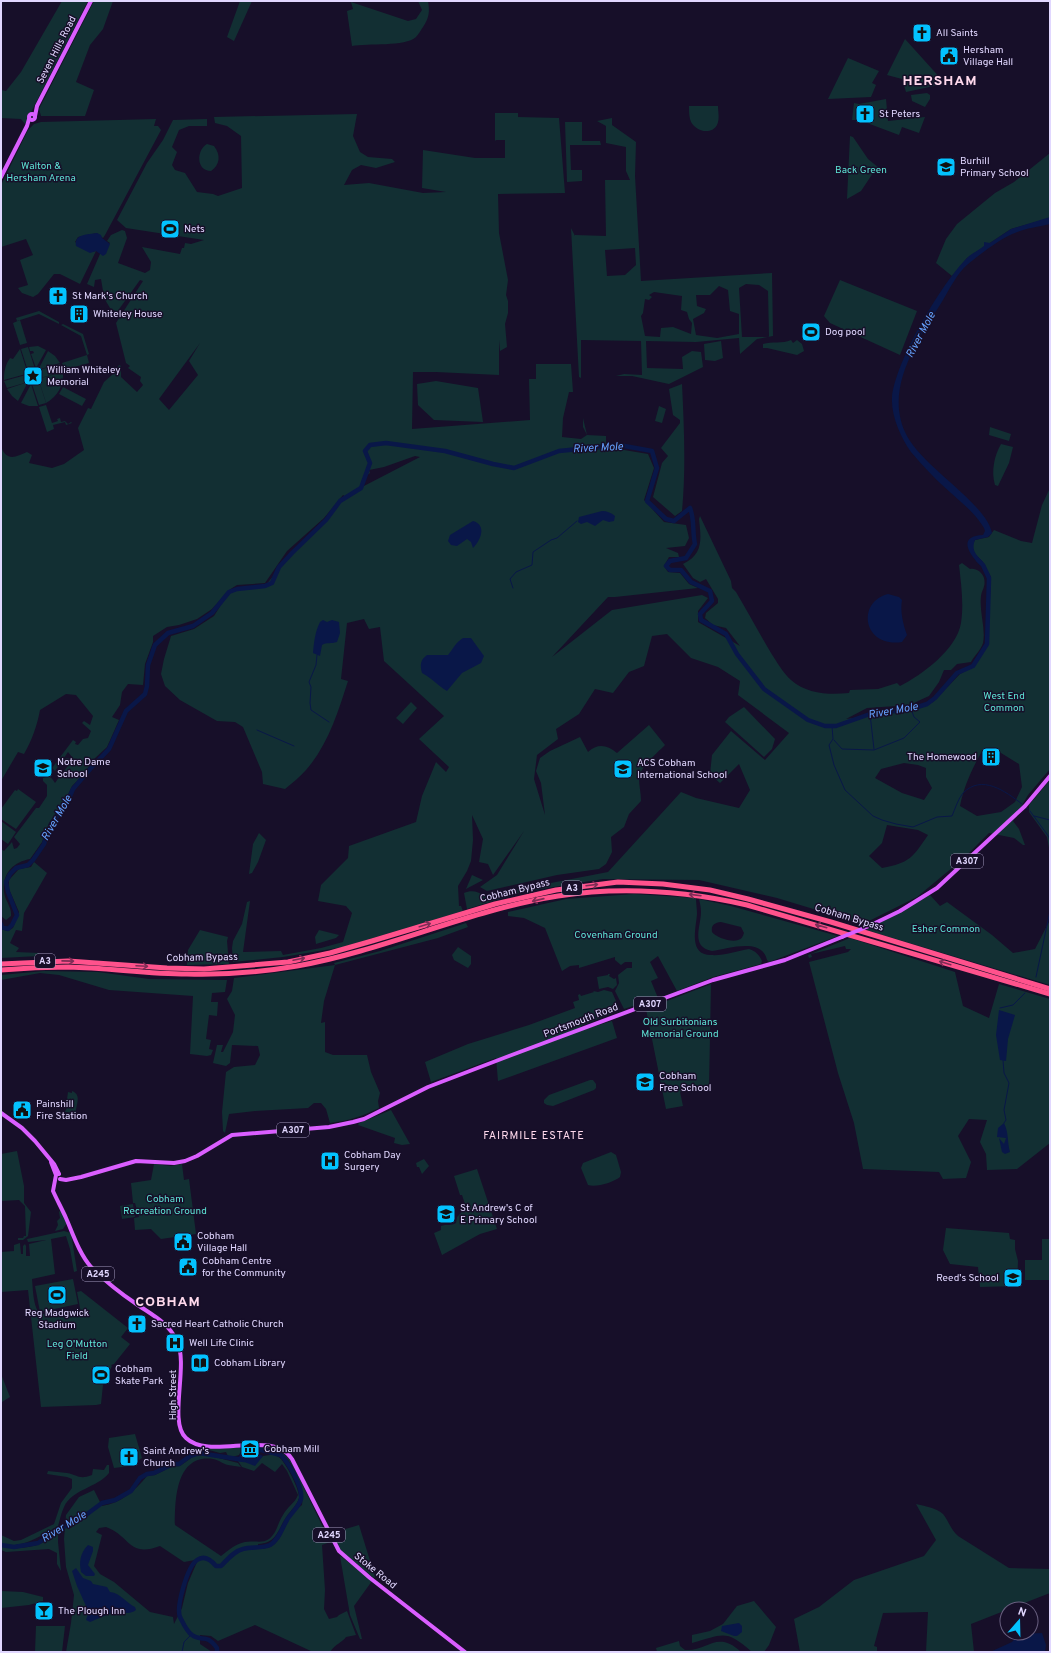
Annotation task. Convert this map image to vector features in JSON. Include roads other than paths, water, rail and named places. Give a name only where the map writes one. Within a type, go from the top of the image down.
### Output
[{"type":"highway","name":"Cobham Bypass","points":[[1,964],[47,961],[204,969],[288,962],[330,953],[495,904],[556,890],[618,882],[663,884],[710,890],[748,899],[838,924],[1050,989]]},
{"type":"highway","name":"Cobham Bypass","points":[[1,971],[13,969],[68,967],[189,975],[228,973],[297,966],[361,951],[480,915],[557,896],[612,890],[674,892],[709,896],[747,905],[1050,994]]},
{"type":"highway","points":[[1,961],[47,961]]},
{"type":"main road","name":"Seven Hills Road","points":[[1,177],[91,1]]},
{"type":"main road","name":"Portsmouth Road","points":[[58,1177],[72,1179],[136,1161],[174,1163],[187,1161],[232,1135],[329,1127],[364,1119],[431,1086],[509,1056],[713,980],[785,960],[842,937],[904,909],[941,884],[1025,806],[1050,776]]},
{"type":"main road","points":[[1,1113],[30,1136],[50,1162],[58,1177]]},
{"type":"main road","name":"High Street","points":[[58,1177],[53,1186],[53,1192],[61,1206],[79,1249],[90,1265],[100,1276],[132,1301],[162,1321],[169,1328],[176,1339],[181,1355],[179,1416],[181,1428],[189,1438],[208,1446],[272,1447],[285,1451],[291,1457]]},
{"type":"main road","name":"Stoke Road","points":[[291,1457],[339,1551],[370,1578],[466,1652]]},
{"type":"water","points":[[1050,217],[1050,224],[1023,230],[1010,235],[983,252],[963,269],[954,281],[914,348],[901,383],[899,400],[900,418],[907,436],[915,448],[979,510],[992,533],[988,537],[975,540],[974,550],[983,562],[980,565],[969,551],[968,542],[975,536],[983,535],[985,531],[984,528],[973,513],[930,473],[907,446],[900,434],[893,412],[892,398],[895,383],[901,365],[921,324],[956,270],[967,258],[984,246],[984,242],[990,243],[1011,229]]},
{"type":"water","points":[[97,233],[110,244],[106,254],[103,256],[96,251],[90,253],[76,246],[77,239],[82,235]]},
{"type":"water","points":[[602,511],[614,515],[614,521],[609,522],[603,520],[595,526],[587,522],[581,524],[578,522],[579,517]]},
{"type":"water","points":[[473,521],[480,526],[481,533],[473,548],[471,542],[467,539],[457,546],[451,545],[448,541],[450,535]]},
{"type":"water","points":[[888,594],[899,597],[902,600],[902,618],[907,635],[902,642],[889,642],[879,638],[872,632],[868,623],[868,614],[871,606],[878,599]]},
{"type":"water","points":[[323,620],[327,622],[332,620],[339,622],[340,633],[337,642],[322,645],[320,656],[313,653],[314,641],[320,622]]},
{"type":"water","points":[[463,638],[471,638],[484,656],[481,663],[462,673],[447,691],[422,673],[421,663],[427,655],[448,655],[456,644]]},
{"type":"water","points":[[999,1010],[1015,1015],[1008,1039],[1006,1061],[1000,1060],[996,1035]]},
{"type":"water","points":[[1004,1123],[1007,1130],[1010,1152],[1005,1154],[1002,1152],[999,1138],[1004,1144],[1006,1138],[997,1137],[998,1128]]},
{"type":"water","points":[[257,1453],[263,1456],[255,1466],[239,1460],[241,1455],[246,1457]]},
{"type":"water","points":[[88,1545],[93,1547],[88,1565],[95,1574],[94,1576],[86,1576],[81,1572],[81,1558],[83,1551]]},
{"type":"water","points":[[76,1568],[83,1578],[91,1581],[93,1584],[107,1587],[110,1592],[120,1596],[135,1607],[136,1610],[129,1613],[114,1612],[90,1622],[86,1620],[88,1614],[84,1608],[86,1606],[72,1571]]},
{"type":"water","points":[[739,1623],[742,1626],[742,1632],[737,1636],[721,1631],[722,1626]]},
{"type":"water","points":[[1039,1633],[1042,1633],[1046,1645],[1045,1652],[990,1652],[1013,1641],[1039,1641]]},
{"type":"waterway","name":"River Mole","points":[[1,924],[2,927],[8,929],[12,925],[17,915],[8,892],[6,882],[10,874],[16,868],[28,865],[33,860],[44,844],[52,823],[67,803],[73,789],[109,749],[126,711],[145,694],[148,665],[155,645],[168,633],[193,626],[212,613],[229,592],[237,589],[265,586],[272,583],[279,567],[326,520],[340,501],[361,488],[370,463],[365,451],[370,445],[386,443],[445,451],[514,468],[559,451],[619,445],[652,451],[657,468],[647,501],[666,519],[674,521],[690,508],[692,517],[695,544],[686,558],[670,561],[666,566],[670,570],[681,570],[691,582],[710,591],[712,601],[700,614],[701,620],[726,634],[737,654],[764,689],[808,720],[825,726],[836,726],[870,714],[911,709],[927,704],[935,698],[957,673],[973,666],[987,644],[989,578],[983,565],[978,560]]},
{"type":"waterway","points":[[513,588],[510,579],[516,572],[532,565],[533,552],[551,540],[557,538],[577,521]]},
{"type":"waterway","points":[[317,655],[316,665],[309,682],[311,687],[311,710],[329,722]]},
{"type":"waterway","points":[[834,740],[842,749],[874,750],[904,738],[920,722],[914,717],[911,709]]},
{"type":"waterway","points":[[870,714],[874,749]]},
{"type":"waterway","points":[[832,726],[833,739],[829,745],[834,765],[845,790],[873,816],[882,820],[913,827],[937,817],[952,816],[963,793],[970,787],[978,785],[993,786],[1022,804]]},
{"type":"waterway","points":[[257,730],[294,746]]},
{"type":"waterway","points":[[1030,811],[1049,837],[1050,842]]},
{"type":"waterway","points":[[1034,816],[1050,820]]},
{"type":"waterway","points":[[1036,977],[1050,911]]},
{"type":"waterway","points":[[1000,1008],[1013,1005],[1025,993]]},
{"type":"waterway","points":[[1003,1060],[1004,1073],[1009,1083],[1004,1110],[1006,1120],[1004,1123]]},
{"type":"waterway","points":[[240,1459],[247,1449]]},
{"type":"waterway","name":"River Mole","points":[[217,1652],[217,1648],[210,1640],[199,1638],[190,1634],[180,1617],[179,1612],[183,1587],[193,1564],[197,1560],[205,1558],[216,1566],[221,1566],[231,1556],[240,1550],[270,1545],[278,1537],[287,1520],[299,1505],[301,1499],[298,1482],[281,1455],[257,1449]]},
{"type":"waterway","name":"River Mole","points":[[1,1545],[14,1547],[38,1543],[59,1529],[79,1520],[102,1503],[115,1500],[131,1491],[140,1478],[173,1464],[179,1464],[190,1456],[199,1453],[244,1460]]},
{"type":"waterway","points":[[182,1652],[184,1642],[191,1635]]},
{"type":"place","name":"All Saints","points":[[922,33]]},
{"type":"place","name":"Hersham Village Hall","points":[[949,56]]},
{"type":"place","name":"St Peters","points":[[865,114]]},
{"type":"place","name":"Burhill Primary School","points":[[946,167]]},
{"type":"place","name":"Nets","points":[[170,229]]},
{"type":"place","name":"St Mark's Church","points":[[58,296]]},
{"type":"place","name":"Whiteley House","points":[[79,314]]},
{"type":"place","name":"Dog pool","points":[[811,332]]},
{"type":"place","name":"William Whiteley Memorial","points":[[33,376]]},
{"type":"place","name":"The Homewood","points":[[991,757]]},
{"type":"place","name":"Notre Dame School","points":[[43,768]]},
{"type":"place","name":"ACS Cobham International School","points":[[623,769]]},
{"type":"place","name":"Cobham Free School","points":[[645,1082]]},
{"type":"place","name":"Painshill Fire Station","points":[[22,1110]]},
{"type":"place","name":"Cobham Day Surgery","points":[[330,1161]]},
{"type":"place","name":"St Andrew's C of E Primary School","points":[[446,1214]]},
{"type":"place","name":"Cobham Village Hall","points":[[183,1242]]},
{"type":"place","name":"Cobham Centre for the Community","points":[[188,1267]]},
{"type":"place","name":"Reed's School","points":[[1013,1278]]},
{"type":"place","name":"Reg Madgwick Stadium","points":[[57,1295]]},
{"type":"place","name":"Sacred Heart Catholic Church","points":[[137,1324]]},
{"type":"place","name":"Well Life Clinic","points":[[175,1343]]},
{"type":"place","name":"Cobham Library","points":[[200,1363]]},
{"type":"place","name":"Cobham Skate Park","points":[[101,1375]]},
{"type":"place","name":"Cobham Mill","points":[[250,1449]]},
{"type":"place","name":"Saint Andrew's Church","points":[[129,1457]]},
{"type":"place","name":"The Plough Inn","points":[[44,1611]]},
{"type":"district","name":"HERSHAM","points":[[940,81]]},
{"type":"district","name":"FAIRMILE ESTATE","points":[[534,1136]]},
{"type":"district","name":"COBHAM","points":[[168,1302]]},
{"type":"park label","name":"Back Green","points":[[861,170]]},
{"type":"park label","name":"Walton & Hersham Arena","points":[[41,172]]},
{"type":"park label","name":"West End Common","points":[[1004,702]]},
{"type":"park label","name":"Esher Common","points":[[946,929]]},
{"type":"park label","name":"Covenham Ground","points":[[616,935]]},
{"type":"park label","name":"Old Surbitonians Memorial Ground","points":[[680,1028]]},
{"type":"park label","name":"Cobham Recreation Ground","points":[[165,1204]]},
{"type":"park label","name":"Leg O'Mutton Field","points":[[77,1350]]}]
